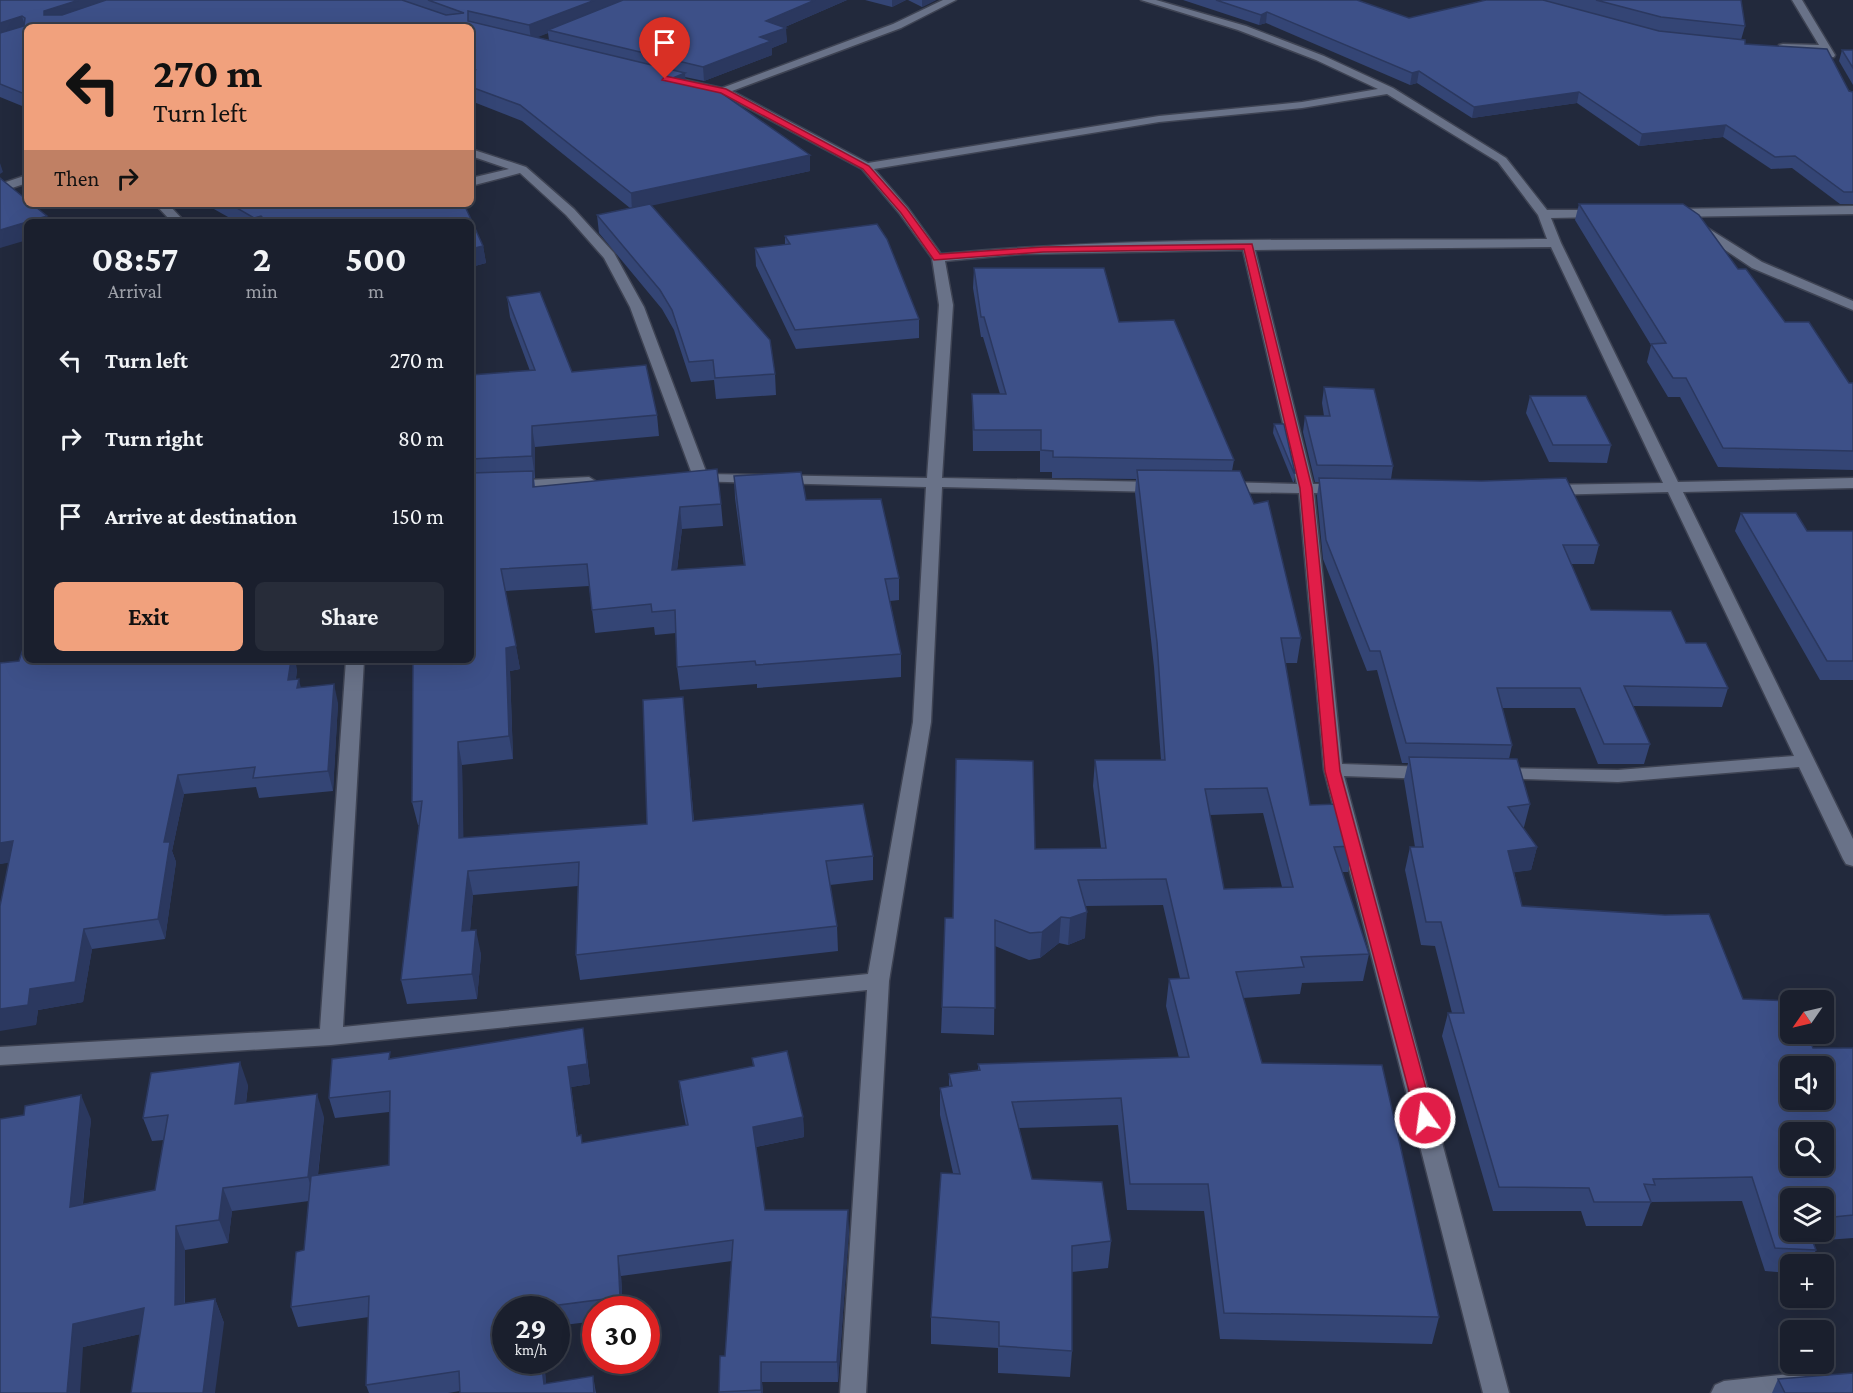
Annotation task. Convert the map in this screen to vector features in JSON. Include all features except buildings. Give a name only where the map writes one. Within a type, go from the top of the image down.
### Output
[{"type":"street","points":[[723,91],[897,26],[951,0]]},
{"type":"street","points":[[1146,0],[1242,28],[1320,58],[1389,90],[1502,160],[1544,214],[1853,859]]},
{"type":"street","points":[[1797,0],[1835,66]]},
{"type":"street","points":[[1772,47],[1826,48]]},
{"type":"street","points":[[648,75],[723,91],[866,167],[904,211],[938,258],[946,305],[922,722],[879,981],[853,1393]]},
{"type":"street","points":[[866,167],[1159,119],[1302,105],[1389,90]]},
{"type":"street","points":[[474,153],[522,169],[570,212],[610,256],[637,307],[701,477]]},
{"type":"street","points":[[474,181],[522,169]]},
{"type":"street","points":[[0,188],[24,180]]},
{"type":"street","points":[[164,207],[176,219]]},
{"type":"street","points":[[1657,213],[1853,210]]},
{"type":"street","points":[[1544,214],[1612,213]]},
{"type":"street","points":[[1679,213],[1757,265],[1853,306]]},
{"type":"street","points":[[938,258],[1033,250],[1556,243]]},
{"type":"street","points":[[1248,246],[1306,488],[1333,771],[1496,1393]]},
{"type":"street","points":[[678,478],[1174,487]]},
{"type":"street","points":[[474,488],[609,482]]},
{"type":"street","points":[[1525,490],[1853,483]]},
{"type":"street","points":[[1210,487],[1364,489]]},
{"type":"street","points":[[331,1037],[355,663]]},
{"type":"street","points":[[1480,774],[1618,776],[1805,761]]},
{"type":"street","points":[[1333,771],[1446,773]]},
{"type":"street","points":[[0,1056],[331,1037],[879,981]]},
{"type":"street","points":[[1724,1393],[1818,1383]]},
{"type":"route","points":[[665,79],[723,91],[866,167],[904,211],[938,258],[1022,250],[1248,246],[1306,488],[1333,771],[1425,1118]]}]
